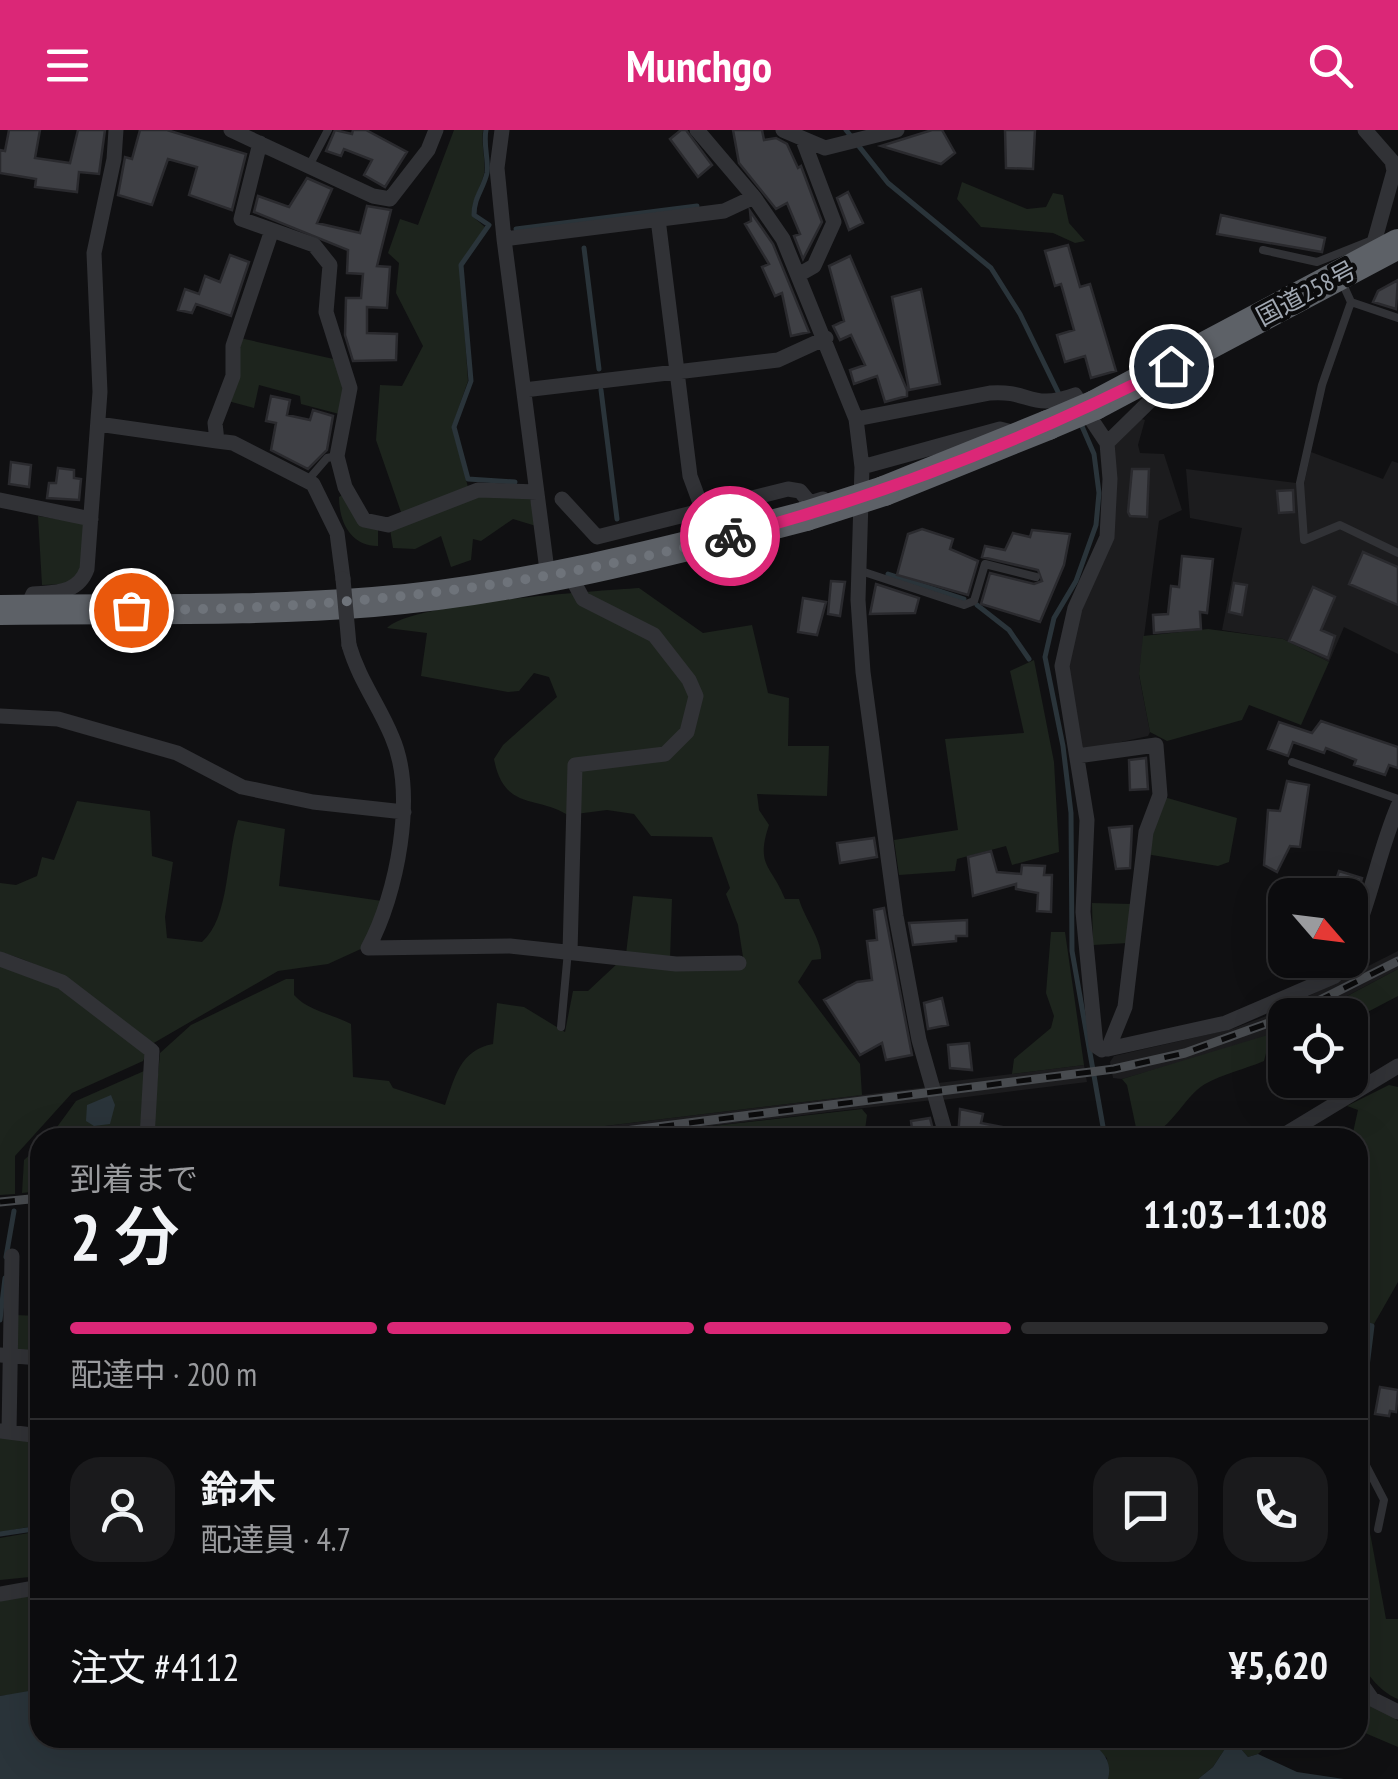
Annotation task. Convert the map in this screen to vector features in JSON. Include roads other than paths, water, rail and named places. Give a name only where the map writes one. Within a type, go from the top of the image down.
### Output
[{"type":"highway","name":"国道258号","points":[[13,610],[236,609],[376,602],[558,576],[806,516],[1039,422],[1082,400],[1152,376],[1345,289],[1385,245]]},
{"type":"street","points":[[13,610],[33,594],[69,590],[83,580],[92,519],[98,424],[94,253],[114,159],[116,130]]},
{"type":"street","points":[[232,130],[374,196],[390,199],[428,150],[436,130]]},
{"type":"street","points":[[502,130],[497,168],[504,239],[537,492],[558,576],[583,598],[654,635],[690,680],[696,696],[687,732],[664,754],[575,765],[569,952]]},
{"type":"street","points":[[697,130],[754,197],[800,274],[856,419],[862,467],[873,489],[858,570],[863,672],[896,916],[919,1040],[943,1128]]},
{"type":"street","points":[[783,130],[825,148],[897,130]]},
{"type":"street","points":[[1365,130],[1392,161],[1394,171],[1385,245]]},
{"type":"street","points":[[254,138],[241,219],[314,244],[330,265],[326,312],[350,388],[336,456],[345,487],[361,516],[379,526],[469,492],[537,492]]},
{"type":"street","points":[[800,274],[814,266],[834,222],[803,140]]},
{"type":"street","points":[[504,239],[724,211],[754,197]]},
{"type":"street","points":[[658,219],[690,476],[703,511]]},
{"type":"street","points":[[217,441],[215,423],[233,376],[233,346],[272,230]]},
{"type":"street","points":[[524,390],[778,360],[826,338]]},
{"type":"street","points":[[1106,444],[1156,395],[1152,376]]},
{"type":"street","points":[[856,419],[910,405],[1006,392],[1039,422]]},
{"type":"street","points":[[1082,400],[1080,396],[1106,444],[1110,479],[1107,537],[1074,608],[1063,652],[1087,820],[1083,912],[1096,1046],[1102,1050]]},
{"type":"street","points":[[862,467],[1000,428],[1039,422]]},
{"type":"street","points":[[98,424],[233,444],[308,480],[337,534],[350,646],[357,673],[392,736],[404,812],[379,928],[368,948],[510,946],[676,964],[739,963]]},
{"type":"street","points":[[562,499],[597,537],[788,489],[800,491],[810,503],[873,489]]},
{"type":"street","points":[[0,500],[92,519]]},
{"type":"street","points":[[0,716],[58,718],[176,753],[242,788],[313,802],[404,812]]},
{"type":"street","points":[[1077,756],[1156,745],[1160,795],[1146,832],[1125,1007],[1108,1049],[1226,1024],[1330,978]]},
{"type":"street","points":[[1368,902],[1377,855],[1398,802]]},
{"type":"street","points":[[0,959],[62,982],[152,1052],[148,1128]]},
{"type":"street","points":[[1296,1128],[1398,1066]]},
{"type":"street","points":[[12,1256],[5,1431],[30,1435]]},
{"type":"street","points":[[0,1594],[30,1589]]},
{"type":"street","points":[[1368,1693],[1398,1712]]},
{"type":"lane","points":[[308,166],[328,130]]},
{"type":"lane","points":[[1264,250],[1316,262],[1385,245]]},
{"type":"lane","points":[[1398,318],[1345,289],[1300,483],[1304,540],[1340,525],[1398,554]]},
{"type":"lane","points":[[308,480],[327,458],[336,456]]},
{"type":"lane","points":[[858,570],[964,604],[974,601],[985,564],[1036,577]]},
{"type":"lane","points":[[1292,762],[1398,802]]},
{"type":"lane","points":[[561,1027],[569,952]]},
{"type":"lane","points":[[1368,1469],[1384,1500],[1378,1529]]},
{"type":"waterway","points":[[486,130],[487,173],[474,215],[489,225],[461,265],[471,381],[454,427],[468,479],[515,482]]},
{"type":"waterway","points":[[846,130],[888,183],[991,268],[1020,314],[1060,396]]},
{"type":"waterway","points":[[516,229],[697,206]]},
{"type":"waterway","points":[[584,248],[599,369]]},
{"type":"waterway","points":[[601,390],[617,519]]},
{"type":"waterway","points":[[1081,424],[1094,454],[1099,493],[1096,525],[1076,581],[1054,618],[1045,657],[1063,746],[1071,813],[1072,951],[1103,1128]]},
{"type":"waterway","points":[[888,574],[964,599]]},
{"type":"waterway","points":[[977,605],[1009,630],[1029,659]]},
{"type":"waterway","points":[[6,1257],[14,1211]]},
{"type":"waterway","points":[[0,1320],[5,1278]]},
{"type":"waterway","points":[[1368,1325],[1372,1326],[1368,1359]]},
{"type":"waterway","points":[[0,1534],[30,1530]]},
{"type":"railway","points":[[1324,998],[1398,961]]},
{"type":"railway","points":[[649,1128],[1114,1069],[1185,1053],[1268,1023]]},
{"type":"railway","points":[[0,1202],[30,1199]]}]
